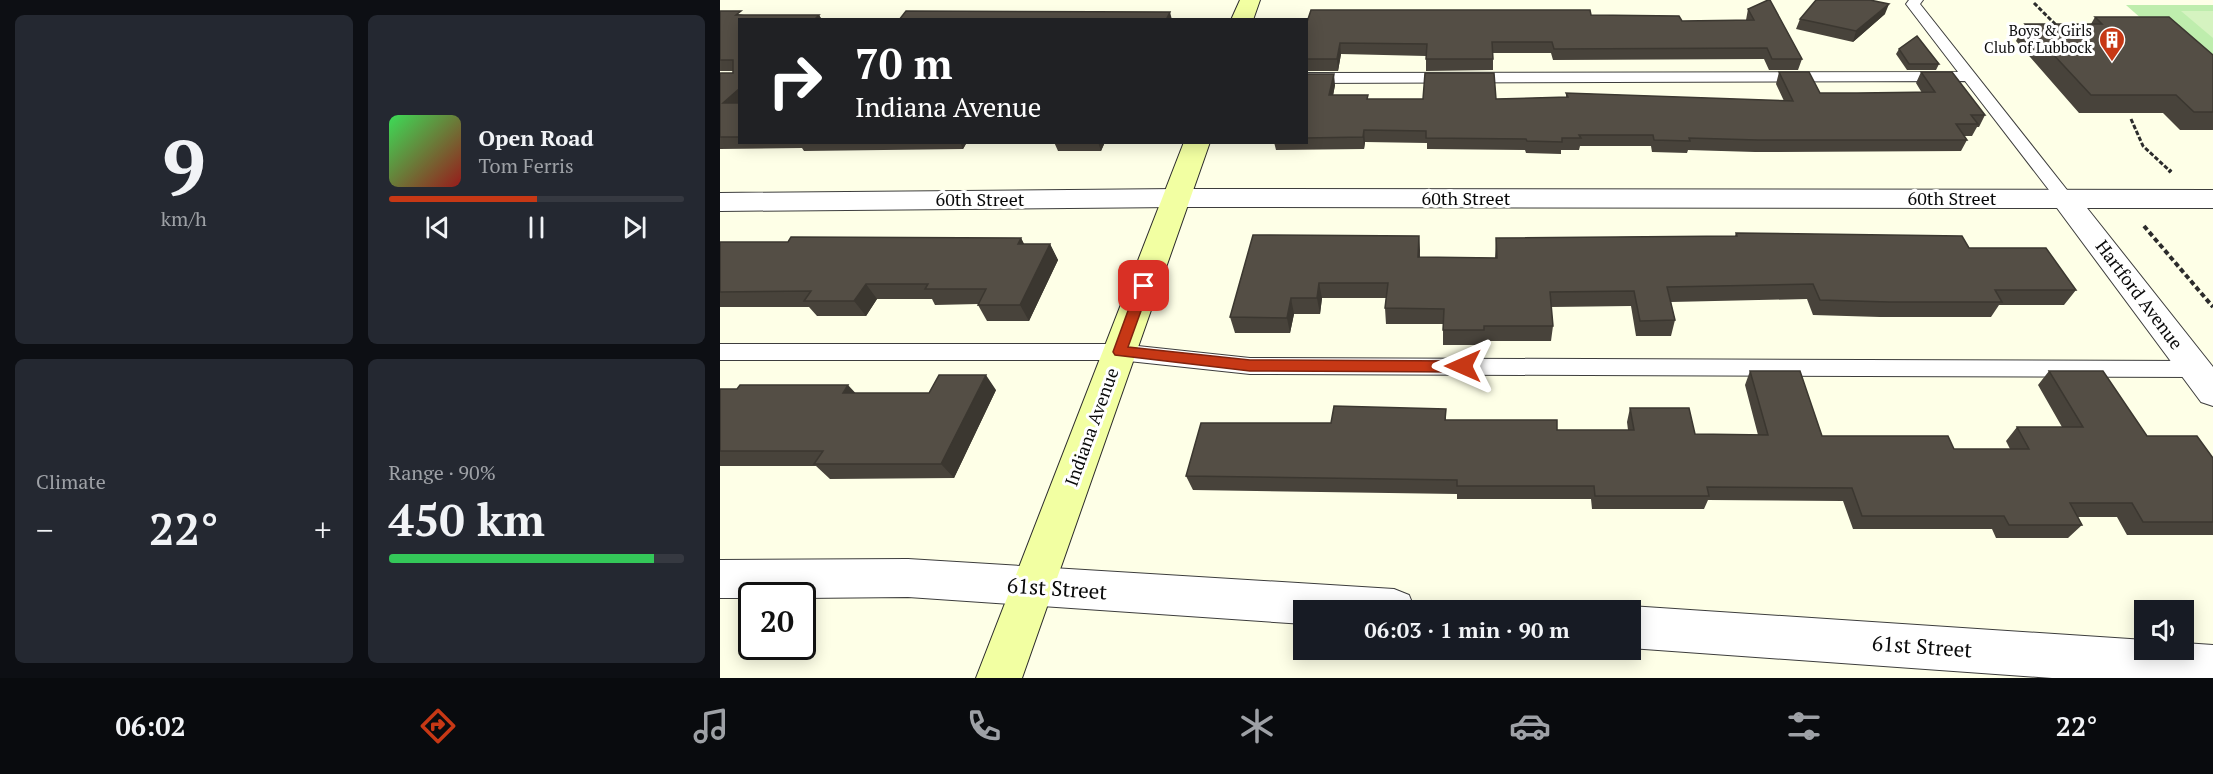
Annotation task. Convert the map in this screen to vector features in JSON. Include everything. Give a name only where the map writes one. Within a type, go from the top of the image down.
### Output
[{"type":"main road","points":[[1243,18],[1250,0]]},
{"type":"main road","name":"Indiana Avenue","points":[[999,678],[1196,144]]},
{"type":"street","name":"60th Street","points":[[720,202],[1176,198],[2206,199]]},
{"type":"street","name":"Hartford Avenue","points":[[2065,199],[2204,380]]},
{"type":"street","name":"61st Street","points":[[720,579],[908,578],[1293,604]]},
{"type":"street","name":"61st Street","points":[[1641,628],[2213,667]]},
{"type":"lane","points":[[1916,0],[1913,4],[2065,199]]},
{"type":"lane","points":[[1308,78],[1970,76]]},
{"type":"lane","points":[[720,352],[1119,352],[1250,366],[2204,380]]},
{"type":"path","points":[[2034,3],[2061,31]]},
{"type":"path","points":[[2131,119],[2143,146],[2206,199]]},
{"type":"path","points":[[2122,199],[2213,308]]},
{"type":"green space","points":[[2126,5],[2213,5],[2213,67],[2196,67]]},
{"type":"green space","points":[[2181,11],[2213,11],[2213,38]]},
{"type":"building","points":[[1770,0],[1802,59],[1772,59],[1767,48],[1554,49],[1552,42],[1492,42],[1493,59],[1426,59],[1427,44],[1340,43],[1337,59],[1308,59],[1308,19],[1311,10],[1590,10],[1591,15],[1679,16],[1682,21],[1754,20],[1748,9]]},
{"type":"building","points":[[1816,0],[1870,0],[1889,4],[1856,31],[1800,19]]},
{"type":"building","points":[[720,11],[741,11],[736,15],[819,15],[816,18],[738,18],[738,90],[723,103],[738,103],[738,137],[720,137],[720,73],[733,73],[733,60],[720,60]]},
{"type":"building","points":[[906,11],[1170,12],[1167,18],[901,18]]},
{"type":"building","name":"Boys & Girls Club of Lubbock","points":[[2095,17],[2169,17],[2213,55],[2213,112],[2194,112],[2176,95],[2091,95],[2025,24],[2102,24]]},
{"type":"building","points":[[1917,36],[1939,64],[1909,64],[1899,49]]},
{"type":"building","points":[[1779,72],[1809,72],[1820,93],[1857,93],[1935,92],[1921,72],[1952,72],[1985,115],[1971,115],[1978,124],[1956,124],[1967,140],[1689,138],[1690,141],[1654,140],[1653,135],[1579,135],[1581,138],[1562,138],[1562,142],[1527,141],[1526,139],[1426,138],[1426,131],[1364,130],[1363,137],[1308,138],[1308,74],[1334,74],[1329,95],[1368,95],[1367,99],[1423,99],[1425,73],[1494,73],[1496,99],[1568,97],[1566,93],[1793,101]]},
{"type":"building","points":[[1736,233],[1962,236],[1969,248],[2046,248],[2076,290],[1995,290],[2002,302],[1889,302],[1820,300],[1813,284],[1667,287],[1675,320],[1640,321],[1634,291],[1550,292],[1553,326],[1484,326],[1484,330],[1443,330],[1444,309],[1385,308],[1388,283],[1319,283],[1317,298],[1291,298],[1287,318],[1230,317],[1253,235],[1419,236],[1418,257],[1497,258],[1496,238],[1737,236]]},
{"type":"building","points":[[791,237],[1021,238],[1018,244],[1050,244],[1020,305],[978,305],[986,289],[925,289],[928,284],[866,284],[854,301],[804,301],[811,291],[720,292],[720,242],[788,242]]},
{"type":"building","points":[[1750,371],[1800,371],[1822,436],[1948,436],[1954,449],[2029,449],[2017,427],[2083,427],[2049,371],[2103,371],[2147,436],[2197,436],[2213,458],[2213,522],[2143,522],[2132,503],[2070,503],[2082,525],[2009,525],[2004,516],[1862,516],[1852,488],[1707,487],[1709,496],[1595,496],[1594,486],[1457,486],[1457,480],[1186,476],[1201,423],[1331,423],[1334,406],[1446,409],[1445,420],[1557,420],[1557,430],[1634,430],[1630,408],[1689,408],[1695,434],[1768,435]]},
{"type":"building","points":[[939,375],[986,375],[941,464],[814,464],[823,451],[720,451],[720,389],[737,389],[740,385],[848,385],[843,393],[929,393]]},
{"type":"place","name":"Boys & Girls Club of Lubbock","points":[[2112,63]]},
{"type":"route","points":[[1144,286],[1119,352],[1250,366],[1463,366]]}]
